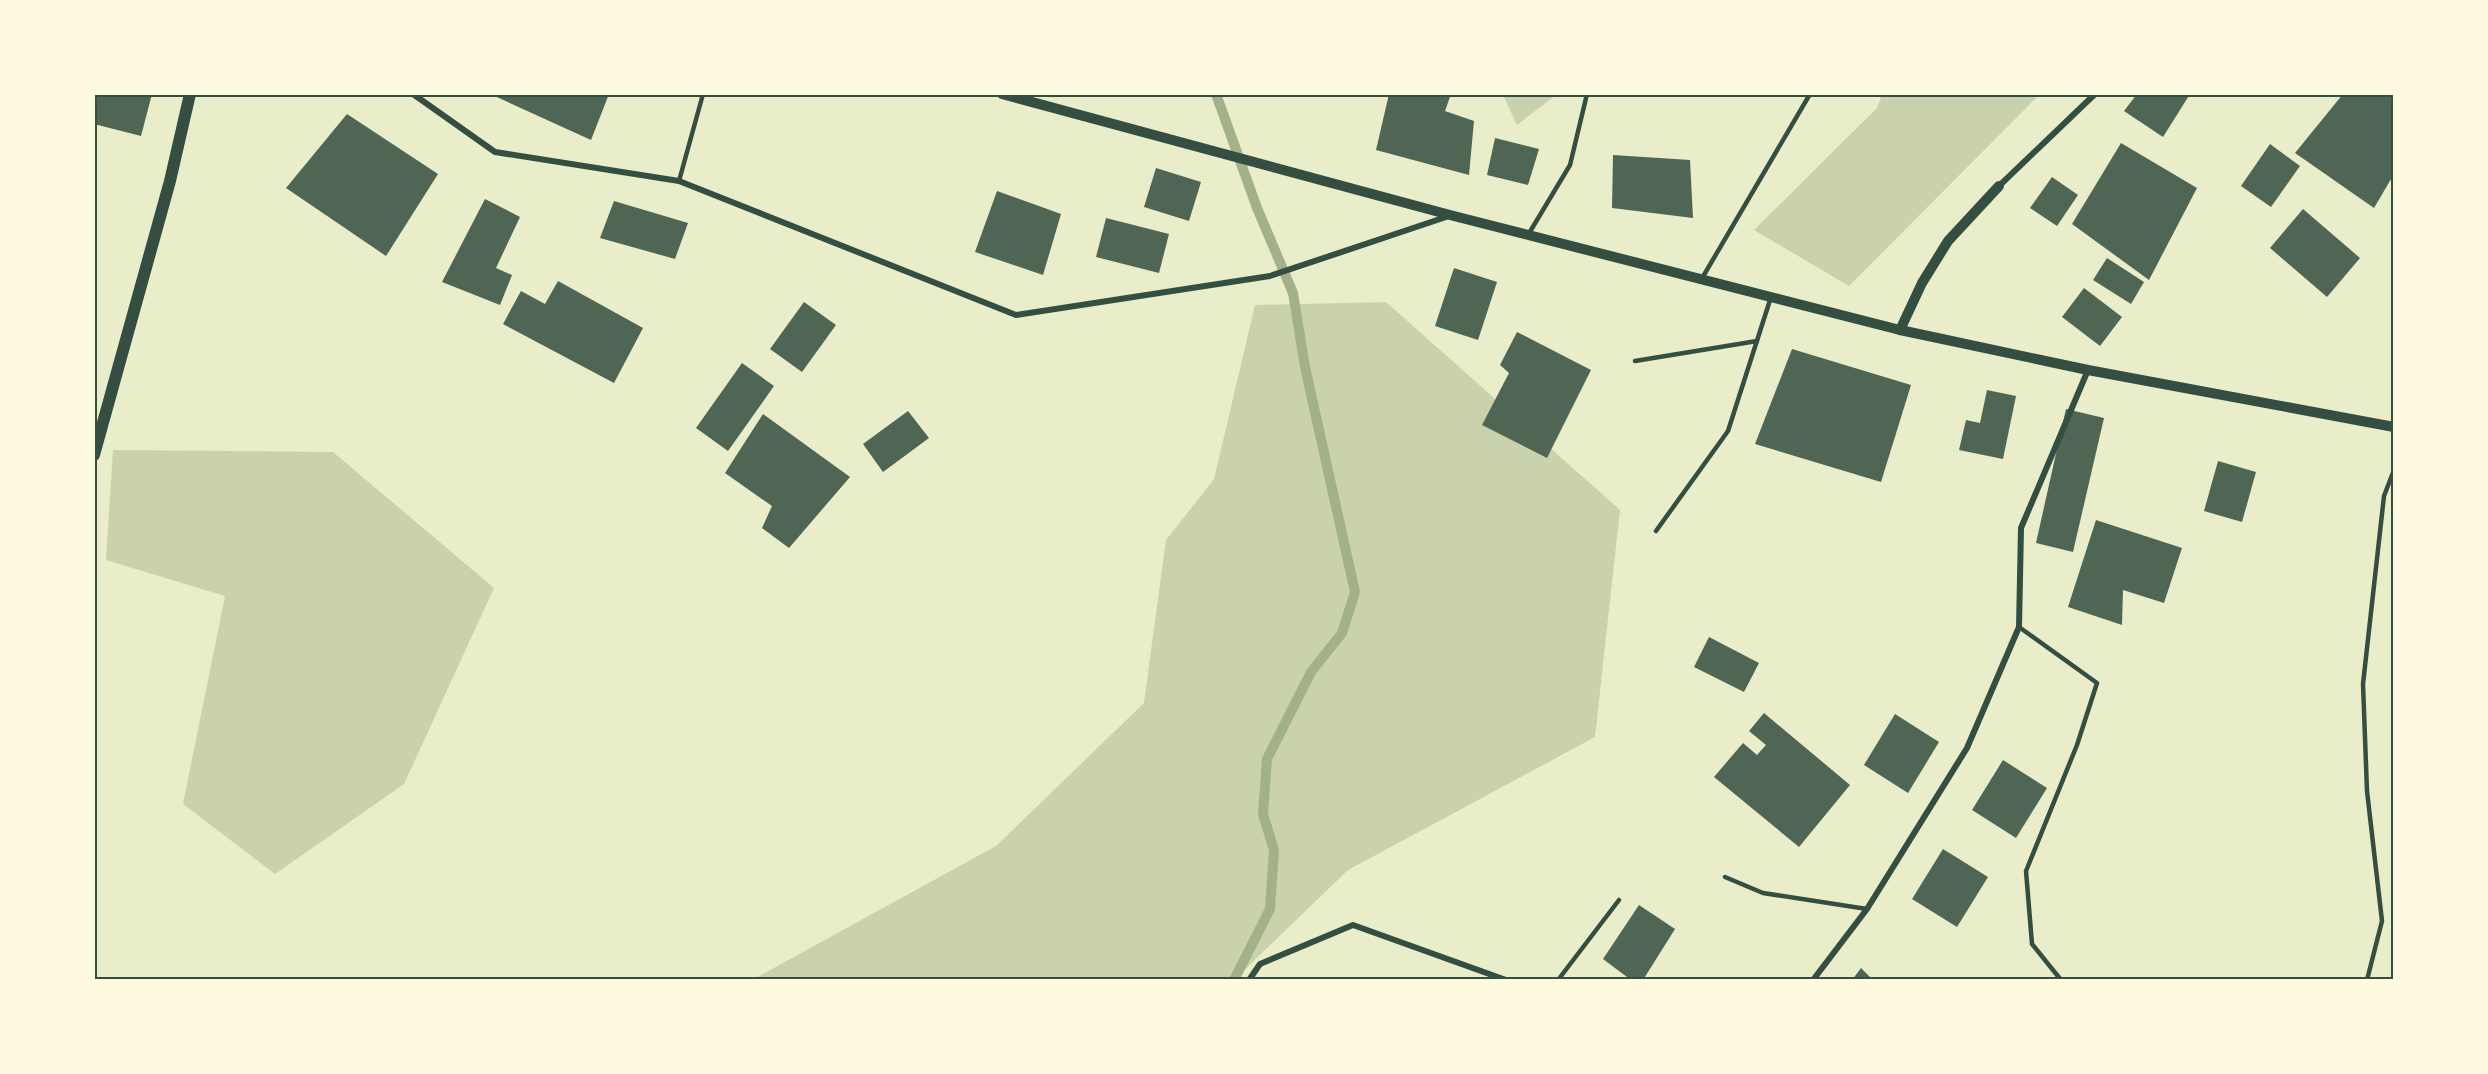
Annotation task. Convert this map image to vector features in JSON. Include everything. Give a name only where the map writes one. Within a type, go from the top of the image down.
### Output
[{"type":"main road","points":[[94,455],[170,180],[190,94]]},
{"type":"street","points":[[413,94],[495,152],[679,181],[1016,315],[1270,276],[1450,215]]},
{"type":"street","points":[[1002,94],[1450,215],[1900,330],[2088,370],[2394,427]]},
{"type":"street","points":[[1900,330],[1922,283],[1948,241],[1999,186],[2095,94]]},
{"type":"street","points":[[1814,980],[1868,909],[1967,748],[2019,627],[2021,528],[2088,370]]},
{"type":"street","points":[[1250,980],[1260,964],[1353,925],[1506,980]]},
{"type":"lane","points":[[679,181],[704,94]]},
{"type":"lane","points":[[1528,235],[1569,165],[1587,94]]},
{"type":"lane","points":[[1701,280],[1810,94]]},
{"type":"lane","points":[[1656,531],[1728,431],[1771,297]]},
{"type":"lane","points":[[1635,361],[1757,341]]},
{"type":"lane","points":[[2367,980],[2382,921],[2367,791],[2363,684],[2384,496],[2394,470]]},
{"type":"lane","points":[[2019,627],[2097,683],[2077,745],[2026,871],[2032,944],[2061,980]]},
{"type":"lane","points":[[1725,878],[1763,893],[1868,909]]},
{"type":"lane","points":[[1558,980],[1619,900]]},
{"type":"green space","points":[[1882,94],[2039,95],[1849,286],[1754,230],[1877,108]]},
{"type":"green space","points":[[1503,95],[1556,95],[1517,125]]},
{"type":"green space","points":[[1386,302],[1620,510],[1595,737],[1348,870],[1235,979],[752,980],[996,846],[1144,703],[1166,540],[1214,479],[1255,305]]},
{"type":"green space","points":[[113,450],[333,452],[494,588],[404,784],[275,874],[183,804],[225,596],[106,560]]},
{"type":"building","points":[[94,94],[152,94],[141,136],[94,124]]},
{"type":"building","points":[[490,94],[609,94],[591,140]]},
{"type":"building","points":[[1389,94],[1451,94],[1445,111],[1474,121],[1469,175],[1376,150]]},
{"type":"building","points":[[2137,94],[2190,94],[2163,137],[2124,111]]},
{"type":"building","points":[[2343,94],[2394,94],[2394,174],[2374,208],[2295,153]]},
{"type":"building","points":[[347,114],[438,174],[386,256],[286,188]]},
{"type":"building","points":[[1495,138],[1539,149],[1528,185],[1487,175]]},
{"type":"building","points":[[2121,143],[2197,188],[2149,280],[2072,224]]},
{"type":"building","points":[[2270,144],[2300,166],[2271,207],[2241,186]]},
{"type":"building","points":[[1613,155],[1690,160],[1693,218],[1612,208]]},
{"type":"building","points":[[1156,168],[1201,182],[1189,221],[1144,207]]},
{"type":"building","points":[[2052,177],[2078,195],[2057,226],[2030,208]]},
{"type":"building","points":[[997,191],[1061,214],[1043,275],[975,252]]},
{"type":"building","points":[[485,199],[520,217],[496,268],[512,275],[500,305],[442,282]]},
{"type":"building","points":[[614,201],[688,223],[675,259],[600,238]]},
{"type":"building","points":[[2303,209],[2360,258],[2327,297],[2270,248]]},
{"type":"building","points":[[1106,218],[1169,234],[1159,273],[1096,257]]},
{"type":"building","points":[[2107,258],[2144,282],[2131,304],[2093,280]]},
{"type":"building","points":[[1454,268],[1497,282],[1478,340],[1435,326]]},
{"type":"building","points":[[558,281],[643,328],[614,383],[503,324],[521,291],[545,304]]},
{"type":"building","points":[[2084,288],[2122,317],[2100,346],[2062,317]]},
{"type":"building","points":[[804,302],[836,325],[802,372],[770,349]]},
{"type":"building","points":[[1517,332],[1591,370],[1547,458],[1482,425],[1509,373],[1500,365]]},
{"type":"building","points":[[1792,349],[1911,385],[1881,482],[1755,444]]},
{"type":"building","points":[[742,363],[774,386],[728,451],[696,428]]},
{"type":"building","points":[[1987,390],[2016,396],[2003,459],[1959,450],[1966,420],[1980,423]]},
{"type":"building","points":[[2066,409],[2104,418],[2073,552],[2036,543]]},
{"type":"building","points":[[908,411],[929,438],[883,472],[863,444]]},
{"type":"building","points":[[763,414],[850,477],[789,548],[762,528],[772,506],[725,473]]},
{"type":"building","points":[[2218,461],[2256,472],[2242,522],[2204,511]]},
{"type":"building","points":[[2096,520],[2182,548],[2164,603],[2123,590],[2122,625],[2068,607]]},
{"type":"building","points":[[1709,637],[1759,663],[1744,692],[1694,667]]},
{"type":"building","points":[[1764,713],[1850,785],[1799,847],[1714,777],[1743,743],[1757,755],[1766,745],[1749,731]]},
{"type":"building","points":[[1895,714],[1939,742],[1908,793],[1864,765]]},
{"type":"building","points":[[2003,760],[2047,788],[2016,838],[1972,810]]},
{"type":"building","points":[[1943,849],[1988,877],[1957,927],[1912,899]]},
{"type":"building","points":[[1639,905],[1675,929],[1643,980],[1631,980],[1603,959]]},
{"type":"building","points":[[1861,968],[1873,980],[1852,980]]},
{"type":"waterway","points":[[1216,94],[1257,208],[1293,293],[1305,367],[1355,592],[1342,633],[1311,672],[1267,759],[1263,814],[1274,850],[1270,909],[1234,980]]}]
